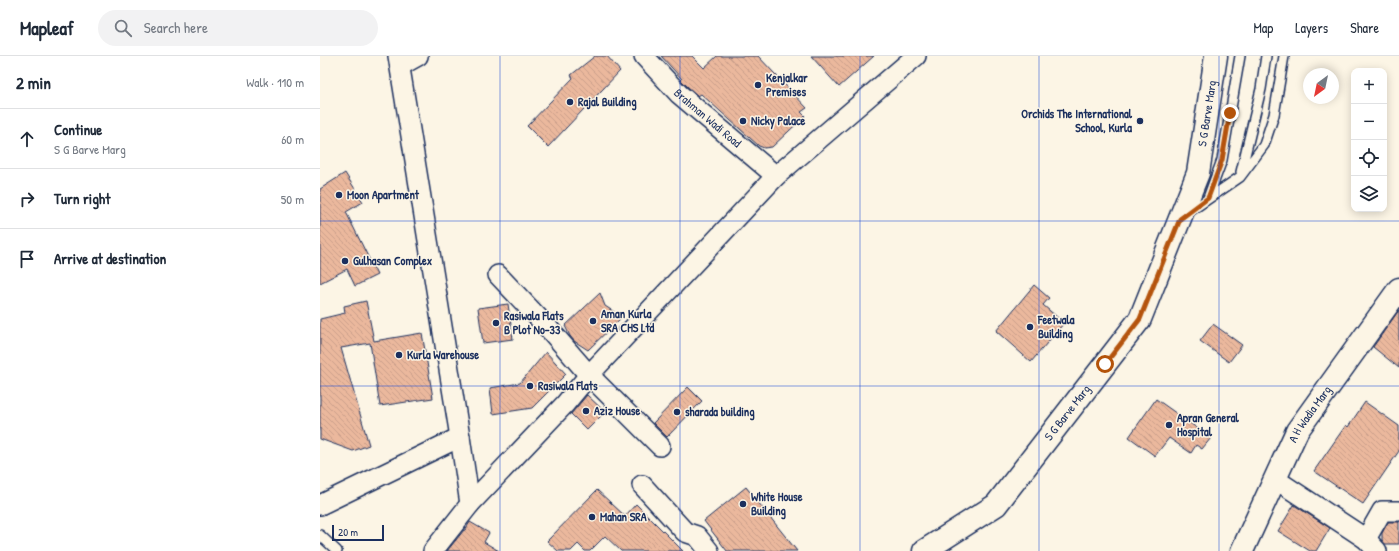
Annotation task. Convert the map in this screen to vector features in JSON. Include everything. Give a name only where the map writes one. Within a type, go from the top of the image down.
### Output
[{"type":"street","points":[[418,56],[399,61],[470,504]]},
{"type":"street","name":"Brahman Wadi Road","points":[[644,56],[679,94],[776,176]]},
{"type":"street","points":[[433,551],[470,504],[565,404],[589,375],[776,176],[916,56]]},
{"type":"street","name":"S G Barve Marg","points":[[924,551],[996,505],[1140,319],[1198,173],[1216,56]]},
{"type":"street","points":[[498,275],[549,329],[589,375],[660,446]]},
{"type":"street","name":"A H Wadia Marg","points":[[1242,551],[1296,431],[1399,289]]},
{"type":"street","points":[[320,505],[460,437]]},
{"type":"street","points":[[1275,479],[1371,545],[1382,511],[1399,511]]},
{"type":"street","points":[[642,485],[685,532],[697,536],[709,551]]},
{"type":"lane","points":[[1208,198],[1222,160],[1240,56]]},
{"type":"lane","points":[[1240,177],[1261,89],[1266,56]]},
{"type":"lane","points":[[1180,219],[1240,177],[1264,145],[1274,115],[1284,56]]},
{"type":"lane","points":[[320,535],[337,551]]},
{"type":"building","name":"Rajal Building","points":[[595,56],[607,56],[620,71],[548,147],[527,126],[573,78],[571,75]]},
{"type":"building","points":[[661,56],[692,56],[704,68],[717,56],[758,56],[807,108],[801,112],[805,116],[772,147],[764,148],[759,146],[701,94],[698,96],[687,86]]},
{"type":"building","points":[[811,56],[874,56],[839,87]]},
{"type":"building","points":[[345,173],[363,202],[346,212],[377,275],[355,286],[347,269],[320,283],[320,189]]},
{"type":"building","name":"Feetwala Building","points":[[1034,285],[1049,298],[1043,305],[1064,323],[1031,362],[996,331]]},
{"type":"building","name":"Aman Kurla SRA CHS Ltd","points":[[600,293],[605,306],[622,317],[588,350],[574,341],[565,326]]},
{"type":"building","name":"Kurla Warehouse","points":[[366,301],[374,341],[422,333],[433,398],[380,406],[370,343],[341,348],[369,445],[353,451],[320,439],[320,319],[345,313],[344,306]]},
{"type":"building","name":"Rasiwala Flats B Plot No-33","points":[[508,304],[513,339],[483,343],[478,308]]},
{"type":"building","points":[[1399,310],[1399,368],[1373,347]]},
{"type":"building","points":[[1213,324],[1242,345],[1229,362],[1200,341]]},
{"type":"building","name":"Rasiwala Flats","points":[[546,352],[566,374],[532,408],[493,414],[490,388],[520,383]]},
{"type":"building","name":"sharada building","points":[[688,387],[702,401],[667,437],[653,423]]},
{"type":"building","name":"Aziz House","points":[[587,395],[605,412],[587,430],[571,414]]},
{"type":"building","name":"Apran General Hospital","points":[[1156,399],[1211,438],[1202,449],[1196,445],[1191,453],[1169,438],[1155,456],[1129,437]]},
{"type":"building","points":[[1365,402],[1399,426],[1399,451],[1363,504],[1314,471],[1346,425],[1348,427]]},
{"type":"building","name":"White House Building","points":[[746,487],[797,551],[727,551],[704,521]]},
{"type":"building","name":"Mahan SRA","points":[[597,490],[625,516],[636,504],[683,551],[621,551],[605,536],[590,551],[585,551],[578,544],[571,551],[558,551],[547,541]]},
{"type":"building","points":[[1294,505],[1330,528],[1316,551],[1310,551],[1278,531]]},
{"type":"building","points":[[470,522],[489,533],[484,542],[499,551],[447,551]]},
{"type":"building","points":[[1388,522],[1399,522],[1399,544],[1385,544],[1382,540],[1382,533]]},
{"type":"place","name":"Kenjalkar Premises","points":[[758,85]]},
{"type":"place","name":"Rajal Building","points":[[570,102]]},
{"type":"place","name":"Nicky Palace","points":[[743,121]]},
{"type":"place","name":"Orchids The International School, Kurla","points":[[1140,121]]},
{"type":"place","name":"Moon Apartment","points":[[339,195]]},
{"type":"place","name":"Gulhasan Complex","points":[[345,261]]},
{"type":"place","name":"Aman Kurla SRA CHS Ltd","points":[[593,321]]},
{"type":"place","name":"Rasiwala Flats B Plot No-33","points":[[496,323]]},
{"type":"place","name":"Feetwala Building","points":[[1030,327]]},
{"type":"place","name":"Kurla Warehouse","points":[[399,355]]},
{"type":"place","name":"Rasiwala Flats","points":[[530,386]]},
{"type":"place","name":"Aziz House","points":[[586,411]]},
{"type":"place","name":"sharada building","points":[[677,412]]},
{"type":"place","name":"Apran General Hospital","points":[[1169,425]]},
{"type":"place","name":"White House Building","points":[[743,504]]},
{"type":"place","name":"Mahan SRA","points":[[592,517]]},
{"type":"route","points":[[1105,364],[1140,319],[1180,219],[1208,198],[1222,160],[1230,113]]}]
